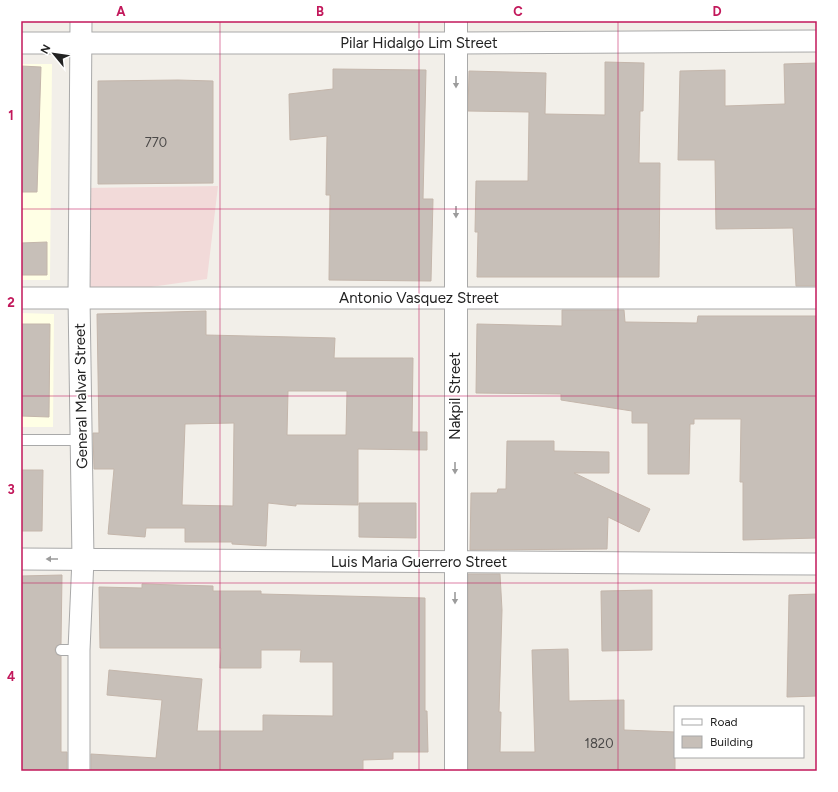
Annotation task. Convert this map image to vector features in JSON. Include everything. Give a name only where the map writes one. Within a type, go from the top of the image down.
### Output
[{"type":"street","name":"General Malvar Street","points":[[80,771],[70,650],[83,559],[80,298],[81,21]]},
{"type":"street","name":"Nakpil Street","points":[[456,21],[456,771]]},
{"type":"street","name":"Pilar Hidalgo Lim Street","points":[[21,43],[817,41]]},
{"type":"street","name":"Antonio Vasquez Street","points":[[21,298],[817,298]]},
{"type":"street","name":"Luis Maria Guerrero Street","points":[[21,559],[817,564]]},
{"type":"lane","points":[[21,440],[81,440]]},
{"type":"shaded area","points":[[21,64],[52,64],[50,280],[21,280]]},
{"type":"shaded area","points":[[218,186],[207,279],[87,296],[86,188]]},
{"type":"shaded area","points":[[21,313],[54,314],[53,427],[21,427]]},
{"type":"building","points":[[605,62],[644,63],[643,111],[640,111],[639,163],[660,163],[659,277],[477,277],[478,232],[475,232],[476,181],[528,181],[529,112],[468,111],[469,71],[546,73],[545,114],[605,115]]},
{"type":"building","points":[[817,63],[817,286],[796,286],[793,228],[716,229],[715,160],[678,160],[680,71],[725,70],[725,106],[785,104],[784,64]]},
{"type":"building","points":[[21,66],[41,67],[37,192],[21,192]]},
{"type":"building","points":[[333,69],[426,70],[423,199],[433,199],[431,281],[329,280],[330,195],[326,195],[327,136],[290,140],[289,94],[333,89]]},
{"type":"building","points":[[98,81],[213,81],[213,183],[98,184]]},
{"type":"building","points":[[47,242],[47,275],[21,275],[21,243]]},
{"type":"building","points":[[562,310],[624,310],[625,322],[697,323],[698,316],[817,316],[817,538],[743,540],[743,482],[740,482],[741,419],[694,419],[694,424],[690,424],[689,474],[648,474],[648,423],[632,423],[632,411],[561,400],[561,394],[476,393],[477,324],[562,326]]},
{"type":"building","points":[[206,311],[206,335],[335,338],[334,358],[413,358],[412,432],[427,432],[427,450],[358,449],[358,505],[296,504],[296,506],[268,503],[266,546],[232,544],[232,542],[185,542],[185,528],[146,528],[145,537],[108,534],[114,469],[94,469],[93,433],[99,433],[97,314]],"holes":[[[288,391],[347,391],[346,435],[287,435]],[[234,423],[233,506],[182,505],[185,424]]]},
{"type":"building","points":[[21,324],[50,324],[49,417],[21,416]]},
{"type":"building","points":[[507,441],[554,441],[554,451],[609,452],[609,473],[574,473],[650,509],[639,532],[608,517],[607,549],[470,550],[471,493],[497,493],[498,489],[506,489]]},
{"type":"building","points":[[21,470],[43,470],[42,531],[21,531]]},
{"type":"building","points":[[359,503],[416,503],[416,538],[359,537]]},
{"type":"building","points":[[468,574],[500,574],[502,610],[499,712],[501,712],[500,752],[535,752],[532,650],[568,649],[569,701],[624,700],[624,730],[674,732],[675,771],[468,771]]},
{"type":"building","points":[[62,575],[61,644],[56,646],[55,650],[57,655],[61,656],[61,752],[67,752],[67,771],[21,771],[21,576]]},
{"type":"building","points":[[142,584],[213,586],[213,591],[261,591],[261,594],[425,598],[425,711],[427,711],[428,752],[393,752],[393,759],[363,760],[363,771],[91,771],[91,754],[156,758],[162,700],[107,695],[109,670],[202,679],[197,731],[263,731],[263,715],[333,716],[333,662],[300,662],[301,650],[261,650],[261,668],[220,668],[221,648],[100,648],[99,587],[142,588]]},
{"type":"building","points":[[652,590],[652,650],[602,651],[601,591]]},
{"type":"building","points":[[817,594],[817,696],[787,697],[789,595]]}]
